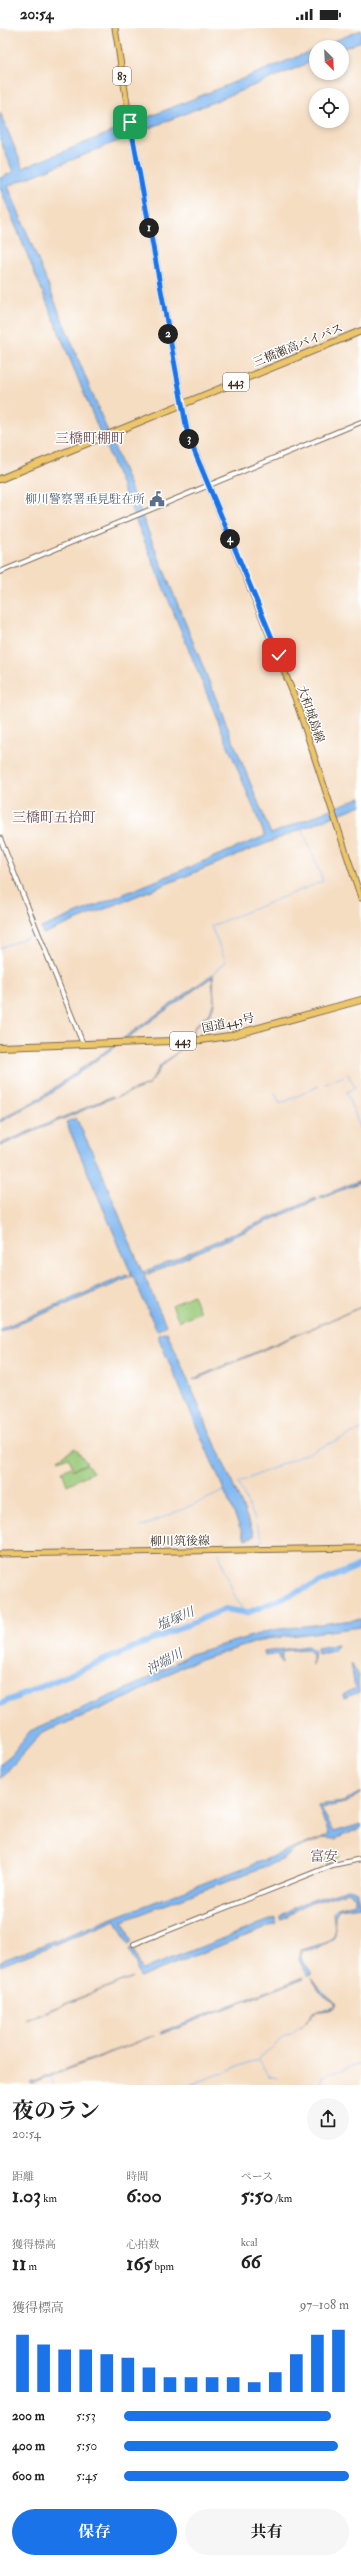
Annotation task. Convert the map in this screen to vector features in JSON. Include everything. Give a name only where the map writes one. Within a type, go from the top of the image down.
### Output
[{"type":"highway","name":"三橋瀬高バイパス","points":[[0,479],[361,328]]},
{"type":"highway","name":"三橋瀬高バイパス","points":[[180,403],[361,332]]},
{"type":"highway","name":"三橋瀬高バイパス","points":[[0,475],[99,437]]},
{"type":"highway","name":"国道443号","points":[[0,1047],[220,1038],[361,1000]]},
{"type":"main road","name":"大和城島線","points":[[115,28],[132,135],[180,403],[188,436],[290,685],[361,898]]},
{"type":"main road","name":"柳川筑後線","points":[[0,1554],[361,1548]]},
{"type":"street","points":[[0,572],[361,422]]},
{"type":"street","points":[[0,838],[83,1044]]},
{"type":"street","points":[[134,1944],[333,1866],[361,1859]]},
{"type":"green space","points":[[193,1295],[200,1312],[179,1321],[172,1305]]},
{"type":"green space","points":[[75,1448],[87,1463],[74,1469],[68,1457],[59,1461],[58,1459]]},
{"type":"green space","points":[[87,1464],[93,1472],[67,1485],[62,1471],[71,1467],[73,1470]]},
{"type":"green space","points":[[337,1851],[340,1857],[327,1865],[321,1856]]},
{"type":"water","points":[[361,30],[361,41],[349,46],[349,40],[337,40]]},
{"type":"water","points":[[309,52],[309,63],[8,186],[271,834],[361,797],[361,805],[43,934],[41,928],[265,836],[0,188],[0,178],[13,172],[0,139],[0,112],[23,168]]},
{"type":"water","points":[[213,974],[214,1000],[212,977],[41,1100],[0,1122],[0,1120],[40,1098]]},
{"type":"water","points":[[214,1001],[211,1013],[195,1027],[187,1044],[195,1026],[210,1012]]},
{"type":"water","points":[[186,1045],[161,1067],[149,1085],[116,1097],[148,1085],[160,1066]]},
{"type":"water","points":[[113,1096],[114,1097],[0,1146],[0,1144]]},
{"type":"water","points":[[76,1118],[100,1168],[142,1272],[145,1271],[146,1275],[144,1276],[166,1325],[157,1331],[133,1276],[130,1277],[131,1273],[66,1122]]},
{"type":"water","points":[[361,1180],[361,1182],[320,1199],[319,1197]]},
{"type":"water","points":[[316,1198],[317,1200],[148,1274],[147,1270]]},
{"type":"water","points":[[127,1275],[129,1278],[0,1332],[0,1329]]},
{"type":"water","points":[[361,1307],[194,1380],[193,1379]]},
{"type":"water","points":[[167,1332],[255,1536],[245,1539],[159,1339],[159,1335]]},
{"type":"water","name":"沖端川","points":[[361,1619],[361,1627],[266,1639],[185,1665],[131,1696],[42,1733],[0,1779],[0,1764],[12,1754],[30,1731],[133,1686],[191,1654],[272,1630]]},
{"type":"water","points":[[337,1645],[334,1651],[318,1654],[317,1648]]},
{"type":"water","points":[[307,1646],[314,1650],[312,1666],[312,1654],[306,1649],[282,1651],[282,1663],[278,1654],[265,1656],[264,1652]]},
{"type":"water","points":[[351,1663],[358,1676],[359,1692],[344,1698],[343,1695],[355,1688]]},
{"type":"water","points":[[361,1792],[361,1794],[345,1803],[321,1808],[334,1832],[361,1824],[361,1828],[335,1839],[323,1838],[294,1850],[284,1859],[123,1921],[132,1943],[128,1945],[116,1920],[0,1966],[0,1962],[6,1959],[329,1835],[318,1805],[343,1802]]},
{"type":"water","points":[[348,1889],[356,1891],[361,1906],[339,1909],[335,1917],[335,1926],[333,1913],[337,1908],[355,1903],[355,1897],[347,1892],[305,1905],[284,1918],[280,1919],[280,1916],[303,1903]]},
{"type":"water","points":[[275,1918],[277,1923],[139,1978],[136,1964],[129,1949],[133,1948],[142,1970]]},
{"type":"water","points":[[334,1931],[334,1938],[318,1948],[302,1951],[301,1958],[312,1975],[308,1976],[299,1960],[301,1950],[322,1944],[332,1938]]},
{"type":"water","points":[[133,1977],[26,2020],[26,2019]]},
{"type":"water","points":[[312,1977],[321,1990],[337,2004],[335,2007],[335,2003],[320,1993]]},
{"type":"water","points":[[304,1978],[161,2034],[161,2032]]},
{"type":"water","points":[[335,2007],[330,2010],[313,2013],[305,2024],[313,2012]]},
{"type":"water","points":[[155,2035],[31,2084],[30,2083]]},
{"type":"waterway","points":[[212,975],[226,962],[211,926],[323,881],[302,828]]},
{"type":"waterway","points":[[0,948],[37,933]]},
{"type":"waterway","points":[[348,1074],[355,1088],[346,1092],[361,1129]]},
{"type":"waterway","points":[[326,1084],[344,1076]]},
{"type":"waterway","points":[[274,1092],[280,1104],[319,1086]]},
{"type":"waterway","points":[[255,1520],[238,1483],[361,1430]]},
{"type":"waterway","points":[[141,1527],[225,1491]]},
{"type":"waterway","points":[[256,1524],[262,1537]]},
{"type":"waterway","points":[[217,1548],[217,1546],[252,1545],[263,1540]]},
{"type":"waterway","points":[[219,1553],[232,1590],[244,1613]]},
{"type":"waterway","name":"塩塚川","points":[[0,1704],[225,1609],[247,1613],[361,1565]]},
{"type":"waterway","points":[[190,2085],[258,2059],[273,2048],[283,2036],[291,2034],[298,2028]]},
{"type":"waterway","points":[[258,2060],[269,2076],[278,2078]]},
{"type":"waterway","points":[[319,2085],[322,2076],[361,2064]]},
{"type":"waterway","points":[[51,2077],[54,2085]]},
{"type":"place","name":"柳川警察署垂見駐在所","points":[[157,499]]},
{"type":"district","name":"三橋町棚町","points":[[90,438]]},
{"type":"district","name":"三橋町五拾町","points":[[54,817]]},
{"type":"district","name":"富安","points":[[324,1856]]},
{"type":"route","points":[[130,122],[180,401],[188,436],[279,655]]}]
